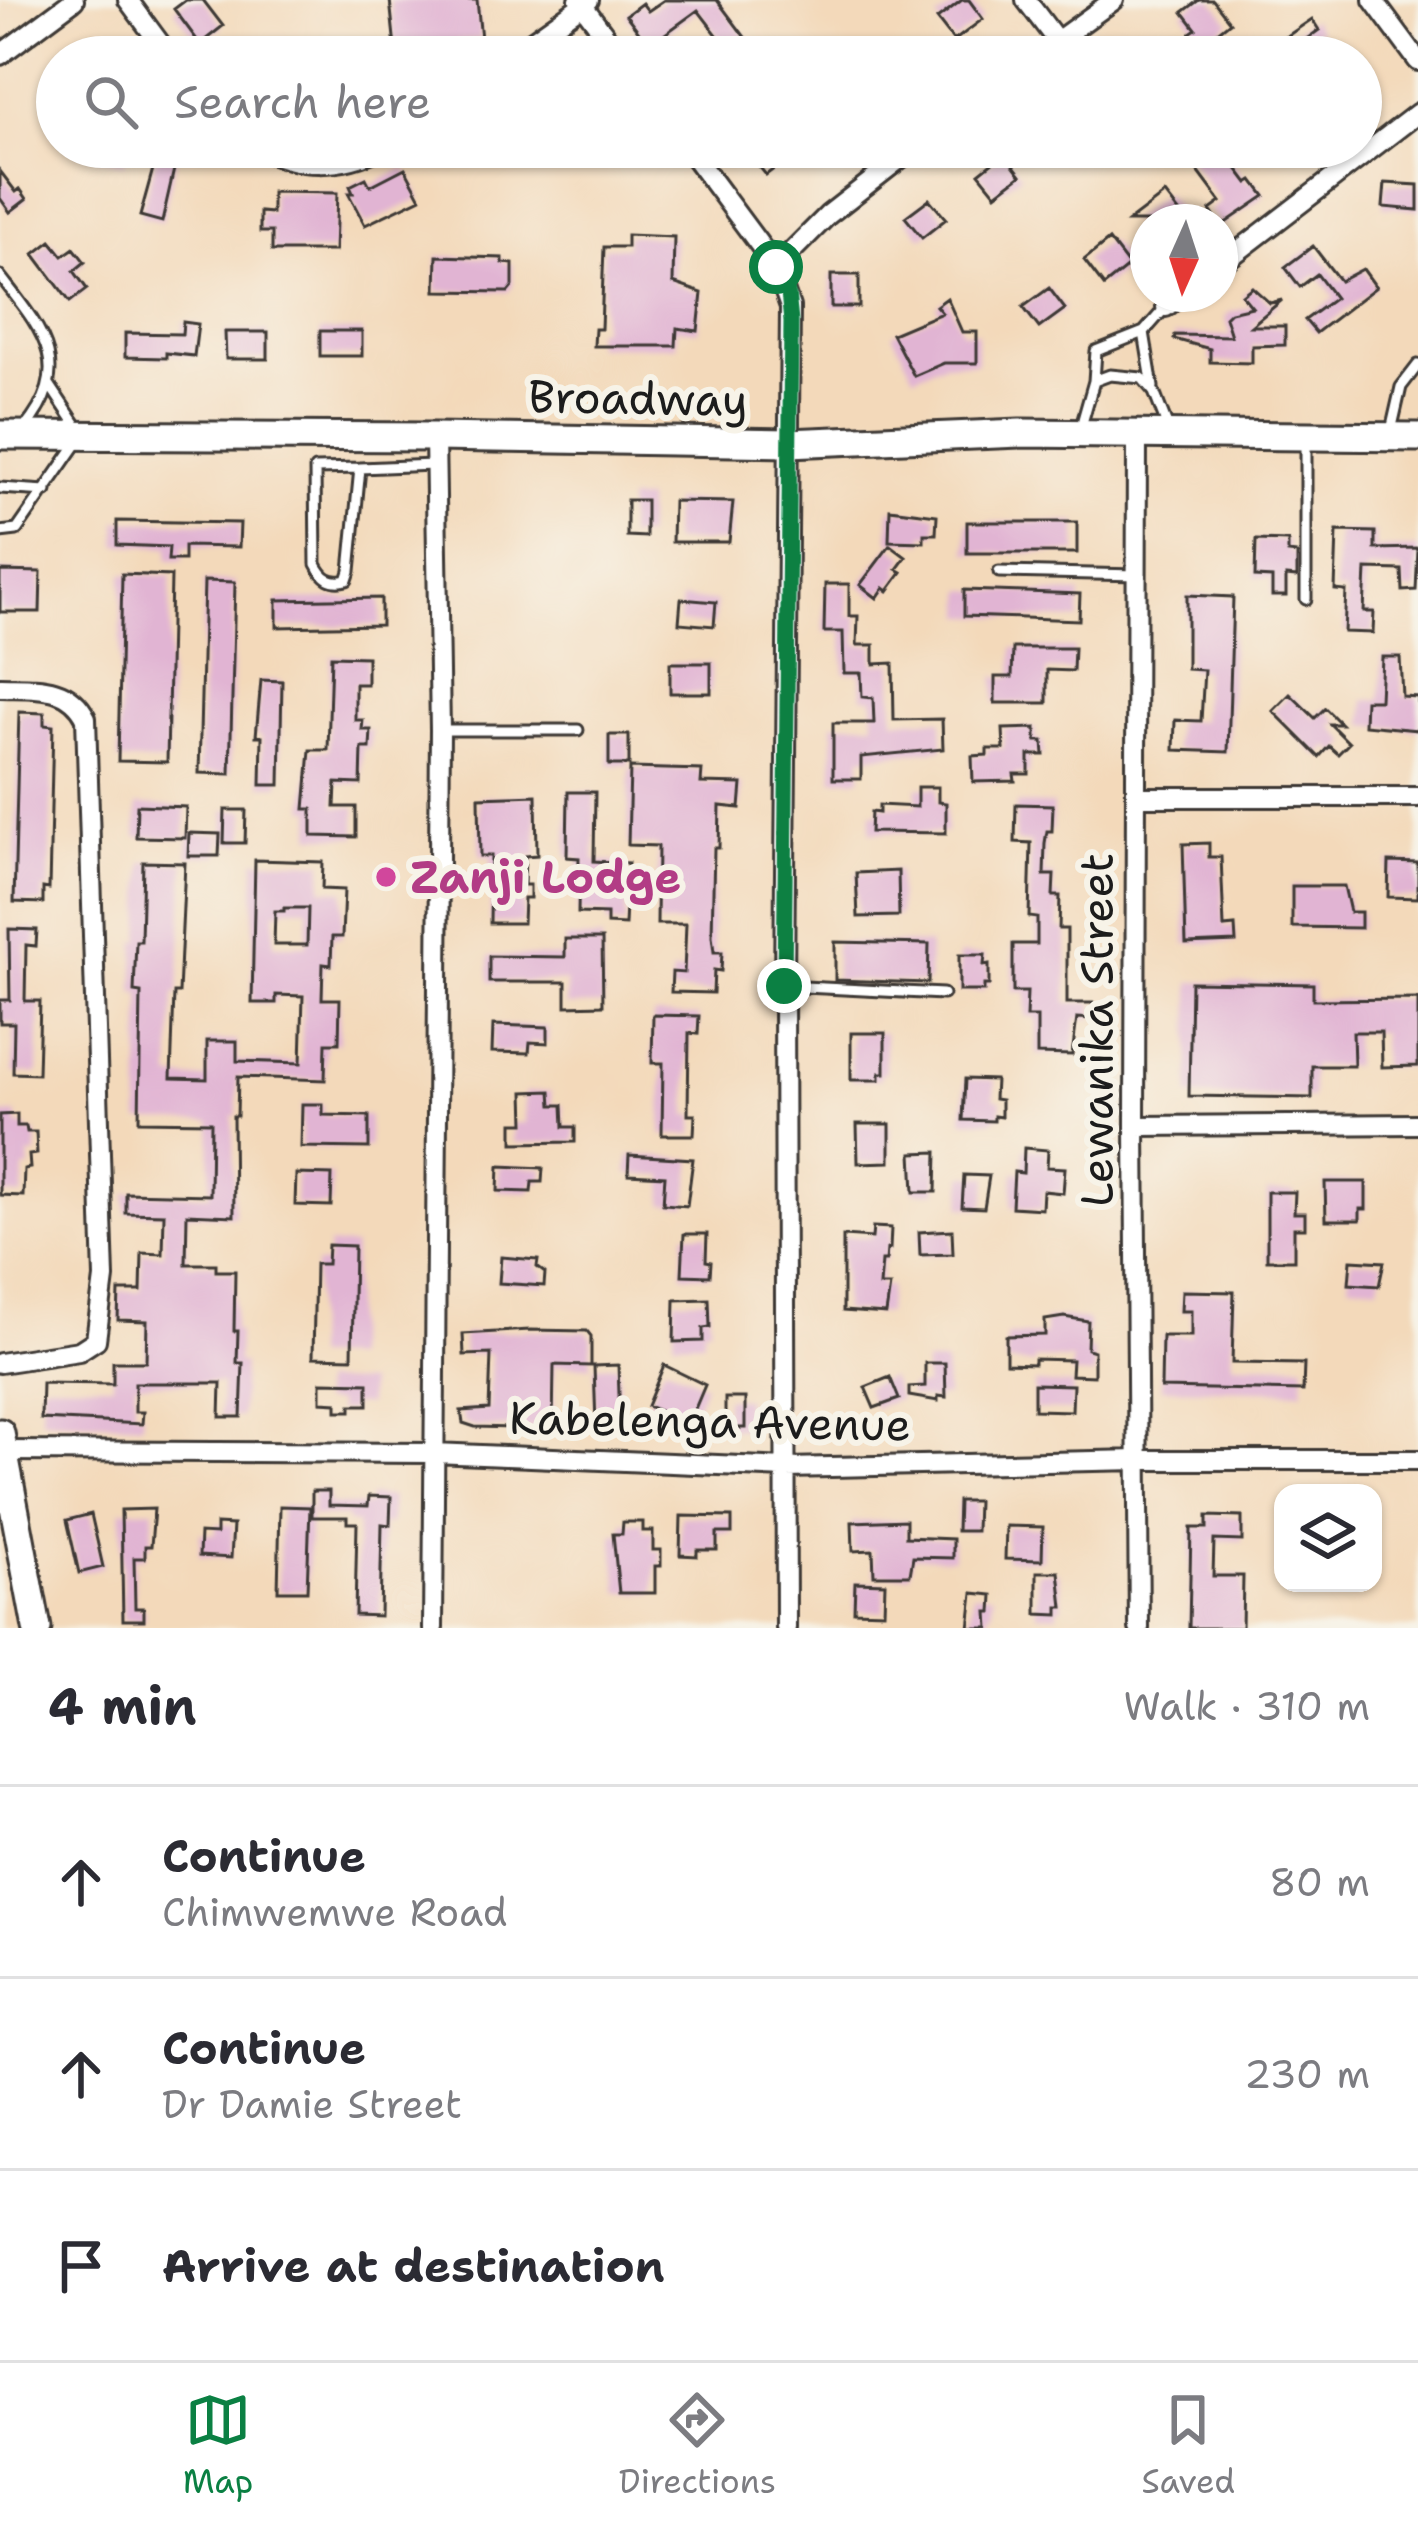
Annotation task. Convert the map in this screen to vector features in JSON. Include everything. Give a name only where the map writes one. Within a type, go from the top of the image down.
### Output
[{"type":"main road","name":"Broadway","points":[[9,435],[789,443],[1080,433],[1404,436]]},
{"type":"main road","points":[[1,1445],[37,1628]]},
{"type":"street","points":[[0,55],[74,0]]},
{"type":"street","points":[[128,0],[155,36]]},
{"type":"street","points":[[1026,0],[1054,36]]},
{"type":"street","points":[[1063,36],[1114,0]]},
{"type":"street","points":[[1373,0],[1418,62]]},
{"type":"street","points":[[538,36],[584,2],[607,36]]},
{"type":"street","points":[[1382,141],[1418,113]]},
{"type":"street","points":[[703,168],[776,267],[790,308],[784,986],[786,1628]]},
{"type":"street","points":[[776,267],[827,215],[888,168]]},
{"type":"street","points":[[1238,251],[1346,168]]},
{"type":"street","name":"Lewanika Street","points":[[1137,433],[1139,1628]]},
{"type":"street","points":[[433,1628],[440,730],[435,436]]},
{"type":"street","points":[[0,687],[66,693],[86,718],[104,1278],[96,1340],[79,1351],[0,1363]]},
{"type":"street","points":[[1136,797],[1418,797]]},
{"type":"street","points":[[1135,1126],[1418,1124]]},
{"type":"street","name":"Kabelenga Avenue","points":[[1,1445],[434,1454],[787,1468],[1418,1460]]},
{"type":"lane","points":[[0,276],[46,340],[49,384],[36,413],[9,435]]},
{"type":"lane","points":[[1080,433],[1094,381],[1096,351],[1144,332],[1162,312]]},
{"type":"lane","points":[[1144,332],[1154,392],[1169,433]]},
{"type":"lane","points":[[1404,436],[1401,387],[1418,365]]},
{"type":"lane","points":[[1094,381],[1110,375],[1142,378],[1154,392]]},
{"type":"lane","points":[[0,532],[16,530],[83,435],[49,384]]},
{"type":"lane","points":[[1306,436],[1306,599]]},
{"type":"lane","points":[[360,468],[350,571],[346,580],[336,583],[322,577],[316,564],[315,470],[360,468],[435,465]]},
{"type":"lane","points":[[0,488],[46,491]]},
{"type":"lane","points":[[999,572],[1138,575]]},
{"type":"lane","points":[[440,730],[578,730]]},
{"type":"lane","points":[[784,986],[944,994]]},
{"type":"building","points":[[186,0],[203,0],[223,26],[210,36],[194,36],[174,9]]},
{"type":"building","points":[[390,0],[477,0],[481,36],[394,36]]},
{"type":"building","points":[[664,0],[717,0],[744,36],[718,36],[698,10],[667,36],[642,36],[626,15],[642,3],[648,11]]},
{"type":"building","points":[[969,0],[983,19],[961,36],[950,36],[937,19]]},
{"type":"building","points":[[1199,0],[1213,0],[1230,22],[1212,36],[1192,36],[1196,29],[1183,12]]},
{"type":"building","points":[[1312,19],[1319,30],[1311,36],[1287,36]]},
{"type":"building","points":[[153,168],[174,168],[162,222],[140,216]]},
{"type":"building","points":[[405,168],[421,198],[365,225],[348,193],[353,193],[350,186],[366,178],[370,186]]},
{"type":"building","points":[[985,168],[1016,168],[1021,175],[996,194],[979,173]]},
{"type":"building","points":[[1196,168],[1237,168],[1265,196],[1238,214],[1238,204],[1218,204]]},
{"type":"building","points":[[0,171],[27,199],[10,212],[0,198]]},
{"type":"building","points":[[1385,183],[1418,185],[1418,210],[1383,207]]},
{"type":"building","points":[[272,192],[337,193],[335,251],[272,251],[272,232],[260,232],[260,212],[272,213]]},
{"type":"building","points":[[1165,194],[1173,204],[1152,204]]},
{"type":"building","points":[[929,199],[946,219],[922,238],[905,217]]},
{"type":"building","points":[[627,235],[674,237],[673,283],[702,293],[698,331],[677,328],[676,346],[594,346],[595,329],[601,329],[604,247],[627,247]]},
{"type":"building","points":[[1109,240],[1129,266],[1104,286],[1084,260]]},
{"type":"building","points":[[51,241],[63,256],[74,248],[85,262],[74,271],[87,289],[70,302],[34,254]]},
{"type":"building","points":[[1313,246],[1340,281],[1363,269],[1376,287],[1316,333],[1305,320],[1335,298],[1317,274],[1300,287],[1285,267]]},
{"type":"building","points":[[437,256],[503,258],[503,263],[513,264],[513,286],[508,292],[436,291]]},
{"type":"building","points":[[831,275],[859,275],[859,307],[831,307]]},
{"type":"building","points":[[1252,287],[1270,303],[1282,300],[1251,326],[1285,326],[1285,345],[1252,346],[1252,363],[1210,362],[1210,349],[1174,339],[1175,335],[1231,336],[1225,317],[1252,307],[1242,295]]},
{"type":"building","points":[[1049,288],[1065,309],[1039,328],[1023,307]]},
{"type":"building","points":[[947,298],[962,332],[977,332],[977,363],[944,363],[914,376],[892,334],[942,313],[936,306]]},
{"type":"building","points":[[183,322],[198,324],[194,356],[125,357],[125,333],[182,334]]},
{"type":"building","points":[[320,331],[362,331],[362,356],[320,356]]},
{"type":"building","points":[[225,332],[268,332],[268,359],[226,359]]},
{"type":"building","points":[[627,500],[646,500],[646,537],[627,536]]},
{"type":"building","points":[[673,501],[733,502],[729,542],[672,542]]},
{"type":"building","points":[[890,509],[937,515],[936,534],[924,534],[924,542],[889,541]]},
{"type":"building","points":[[117,521],[240,523],[239,547],[184,546],[184,560],[168,560],[169,547],[117,545]]},
{"type":"building","points":[[967,522],[1077,522],[1077,553],[967,553]]},
{"type":"building","points":[[1337,531],[1375,532],[1375,549],[1418,548],[1416,590],[1403,591],[1402,570],[1366,569],[1364,612],[1374,612],[1373,633],[1344,632],[1346,591],[1335,590]]},
{"type":"building","points":[[1256,540],[1288,541],[1288,553],[1297,554],[1297,577],[1286,576],[1286,596],[1272,596],[1272,578],[1255,577]]},
{"type":"building","points":[[890,545],[906,557],[897,569],[902,572],[877,598],[860,585]]},
{"type":"building","points":[[0,571],[41,572],[40,612],[0,612]]},
{"type":"building","points":[[122,574],[171,576],[167,762],[118,761]]},
{"type":"building","points":[[204,581],[235,582],[230,774],[199,773]]},
{"type":"building","points":[[825,584],[849,584],[849,616],[858,616],[857,645],[874,645],[874,664],[893,663],[894,720],[942,719],[943,749],[861,757],[861,779],[833,779],[833,723],[874,723],[873,698],[862,697],[861,673],[844,673],[843,632],[824,632]]},
{"type":"building","points":[[964,590],[1080,594],[1079,620],[964,616]]},
{"type":"building","points":[[1187,595],[1233,597],[1228,752],[1174,750],[1175,720],[1201,721],[1204,670],[1187,669]]},
{"type":"building","points":[[381,598],[381,625],[277,627],[277,600]]},
{"type":"building","points":[[681,599],[716,602],[714,626],[679,623]]},
{"type":"building","points":[[1013,648],[1074,648],[1073,671],[1047,670],[1047,703],[995,703],[995,677],[1012,677]]},
{"type":"building","points":[[331,656],[367,657],[367,684],[355,684],[355,720],[363,720],[362,730],[371,730],[370,748],[362,748],[361,784],[336,783],[335,807],[356,807],[356,837],[312,836],[312,809],[305,809],[310,750],[328,750]]},
{"type":"building","points":[[1382,657],[1400,657],[1402,696],[1418,697],[1418,730],[1364,725],[1365,700],[1380,700]]},
{"type":"building","points":[[670,663],[711,663],[711,693],[670,693]]},
{"type":"building","points":[[261,680],[282,681],[280,785],[261,785],[262,736],[256,736]]},
{"type":"building","points":[[1290,694],[1315,718],[1325,708],[1341,724],[1330,724],[1349,743],[1338,754],[1329,746],[1319,757],[1273,711]]},
{"type":"building","points":[[19,712],[44,713],[44,725],[53,726],[49,889],[43,888],[43,903],[14,902]]},
{"type":"building","points":[[1036,728],[1036,741],[1043,741],[1044,755],[1029,755],[1029,774],[1014,774],[1015,781],[973,782],[972,756],[987,755],[987,749],[1004,749],[1003,729]]},
{"type":"building","points":[[609,735],[629,735],[629,765],[609,765]]},
{"type":"building","points":[[630,768],[702,770],[701,783],[742,784],[740,808],[720,806],[719,848],[714,848],[712,936],[714,952],[722,952],[721,971],[714,970],[713,993],[671,992],[672,972],[684,973],[686,924],[657,924],[658,846],[628,845]]},
{"type":"building","points":[[917,787],[938,787],[938,802],[946,803],[946,833],[870,832],[871,812],[879,813],[879,805],[917,807]]},
{"type":"building","points":[[568,792],[595,792],[594,861],[628,863],[625,925],[607,924],[607,914],[578,913],[579,858],[567,857]]},
{"type":"building","points":[[536,795],[537,855],[525,856],[524,885],[530,885],[530,898],[524,898],[523,923],[490,923],[491,856],[480,856],[479,797]]},
{"type":"building","points":[[1016,804],[1053,805],[1044,875],[1054,875],[1053,896],[1060,896],[1059,929],[1067,929],[1067,1003],[1093,1003],[1093,1019],[1077,1018],[1072,1055],[1037,1054],[1037,1017],[1026,1017],[1027,992],[1013,992],[1013,944],[1037,944],[1037,918],[1029,917],[1031,843],[1015,842]]},
{"type":"building","points":[[137,805],[186,807],[185,838],[136,837]]},
{"type":"building","points":[[225,810],[246,810],[245,843],[224,843]]},
{"type":"building","points":[[189,833],[220,834],[219,856],[188,856]]},
{"type":"building","points":[[1209,843],[1209,857],[1221,857],[1224,927],[1235,926],[1236,942],[1186,944],[1183,844]]},
{"type":"building","points":[[255,860],[323,862],[322,889],[344,890],[342,937],[332,937],[331,965],[323,964],[322,999],[340,999],[339,1043],[326,1043],[325,1080],[238,1077],[237,1116],[233,1116],[234,1216],[187,1214],[186,1264],[216,1264],[216,1271],[235,1271],[234,1331],[238,1331],[237,1363],[243,1363],[241,1417],[220,1417],[221,1383],[135,1383],[135,1412],[143,1412],[142,1424],[41,1419],[42,1383],[113,1384],[113,1362],[146,1362],[147,1321],[118,1320],[119,1291],[141,1291],[142,1253],[163,1254],[164,1214],[126,1213],[126,1193],[210,1195],[211,1122],[139,1121],[141,993],[134,992],[143,862],[185,863],[171,1078],[207,1079],[207,1041],[237,1041],[237,1061],[301,1063],[303,996],[276,995],[276,1003],[252,1003]],"holes":[[[308,908],[307,945],[274,945],[275,911]]]},
{"type":"building","points":[[1389,862],[1418,863],[1418,898],[1388,897]]},
{"type":"building","points":[[898,871],[899,916],[858,917],[856,873]]},
{"type":"building","points":[[1292,886],[1344,886],[1350,912],[1361,912],[1361,928],[1292,927]]},
{"type":"building","points":[[9,929],[37,930],[36,946],[26,945],[25,1001],[40,1001],[38,1074],[13,1073],[14,1023],[0,1023],[0,1000],[10,1000]]},
{"type":"building","points":[[565,939],[602,939],[603,1005],[566,1006],[566,982],[489,982],[489,956],[565,957]]},
{"type":"building","points":[[835,942],[929,944],[928,983],[835,980]]},
{"type":"building","points":[[959,955],[985,955],[989,985],[984,985],[984,991],[959,991]]},
{"type":"building","points":[[1191,982],[1313,984],[1313,1000],[1418,999],[1418,1066],[1382,1067],[1381,1032],[1353,1032],[1354,1066],[1312,1066],[1312,1098],[1189,1096]]},
{"type":"building","points":[[653,1015],[699,1016],[698,1034],[689,1033],[688,1115],[695,1115],[694,1135],[662,1135],[663,1063],[652,1063]]},
{"type":"building","points":[[493,1025],[548,1027],[548,1043],[530,1042],[529,1053],[492,1052]]},
{"type":"building","points":[[851,1033],[885,1033],[885,1073],[880,1073],[880,1080],[851,1080]]},
{"type":"building","points":[[965,1079],[995,1080],[994,1099],[1001,1100],[1001,1117],[963,1120]]},
{"type":"building","points":[[551,1091],[552,1105],[563,1105],[564,1127],[575,1127],[575,1142],[513,1143],[513,1123],[525,1123],[524,1092]]},
{"type":"building","points":[[302,1104],[323,1104],[323,1115],[369,1116],[369,1148],[301,1147]]},
{"type":"building","points":[[17,1114],[17,1126],[36,1132],[37,1154],[29,1155],[30,1168],[24,1169],[23,1196],[0,1195],[0,1115]]},
{"type":"building","points":[[857,1124],[890,1124],[890,1162],[858,1163]]},
{"type":"building","points":[[1024,1148],[1048,1150],[1047,1167],[1065,1168],[1063,1193],[1043,1191],[1042,1209],[1012,1207],[1014,1172],[1023,1173]]},
{"type":"building","points":[[937,1152],[936,1192],[914,1192],[912,1153]]},
{"type":"building","points":[[629,1155],[693,1159],[687,1206],[663,1204],[665,1176],[628,1174]]},
{"type":"building","points":[[499,1166],[543,1168],[542,1182],[532,1182],[531,1192],[498,1191]]},
{"type":"building","points":[[296,1174],[332,1175],[331,1206],[295,1205]]},
{"type":"building","points":[[964,1175],[989,1176],[984,1208],[962,1207]]},
{"type":"building","points":[[1325,1182],[1366,1182],[1366,1209],[1360,1209],[1360,1220],[1326,1220]]},
{"type":"building","points":[[1267,1192],[1295,1192],[1294,1213],[1305,1213],[1305,1228],[1294,1228],[1294,1260],[1267,1260]]},
{"type":"building","points":[[873,1227],[891,1228],[880,1286],[890,1286],[886,1314],[843,1311],[843,1236],[872,1238]]},
{"type":"building","points":[[952,1230],[953,1254],[920,1255],[919,1232]]},
{"type":"building","points":[[684,1234],[707,1234],[710,1276],[682,1275]]},
{"type":"building","points":[[328,1245],[354,1246],[352,1358],[313,1357],[315,1264],[327,1264]]},
{"type":"building","points":[[501,1257],[538,1260],[537,1267],[545,1273],[544,1286],[499,1283]]},
{"type":"building","points":[[1351,1260],[1384,1262],[1379,1286],[1349,1284]]},
{"type":"building","points":[[1182,1291],[1234,1292],[1232,1363],[1304,1364],[1303,1391],[1161,1388],[1162,1336],[1191,1336],[1191,1311],[1181,1311]]},
{"type":"building","points":[[709,1299],[710,1327],[703,1328],[703,1341],[674,1342],[675,1300]]},
{"type":"building","points":[[1045,1320],[1088,1321],[1087,1349],[1094,1351],[1094,1376],[1071,1375],[1072,1360],[1006,1363],[1006,1336],[1045,1335]]},
{"type":"building","points":[[587,1331],[591,1336],[591,1366],[554,1365],[553,1429],[463,1423],[461,1411],[489,1409],[491,1354],[464,1355],[463,1334]]},
{"type":"building","points":[[925,1363],[945,1363],[946,1397],[938,1396],[938,1401],[909,1396],[909,1387],[925,1386]]},
{"type":"building","points":[[618,1365],[620,1424],[596,1425],[594,1366]]},
{"type":"building","points":[[664,1365],[705,1385],[689,1423],[647,1406]]},
{"type":"building","points":[[890,1377],[899,1399],[874,1408],[865,1387]]},
{"type":"building","points":[[321,1382],[368,1383],[368,1405],[337,1411],[337,1403],[321,1402]]},
{"type":"building","points":[[1034,1384],[1073,1385],[1072,1411],[1034,1410]]},
{"type":"building","points":[[725,1398],[745,1398],[745,1428],[725,1428]]},
{"type":"building","points":[[312,1491],[329,1491],[329,1505],[368,1506],[369,1496],[391,1497],[390,1525],[382,1524],[380,1616],[355,1615],[357,1523],[347,1523],[347,1517],[312,1517]]},
{"type":"building","points":[[958,1501],[977,1501],[976,1531],[957,1531]]},
{"type":"building","points":[[280,1506],[310,1507],[307,1591],[278,1591]]},
{"type":"building","points":[[154,1509],[151,1546],[145,1546],[145,1558],[134,1558],[135,1608],[144,1608],[144,1620],[123,1620],[121,1510]]},
{"type":"building","points":[[91,1514],[103,1567],[79,1573],[67,1520]]},
{"type":"building","points":[[681,1516],[732,1517],[732,1533],[717,1533],[717,1550],[680,1555]]},
{"type":"building","points":[[1207,1516],[1242,1517],[1242,1541],[1214,1540],[1213,1576],[1243,1576],[1242,1628],[1189,1628],[1191,1528],[1207,1528]]},
{"type":"building","points":[[906,1520],[906,1537],[953,1539],[953,1558],[913,1557],[910,1575],[874,1575],[873,1550],[853,1551],[852,1522]]},
{"type":"building","points":[[623,1522],[643,1522],[643,1531],[653,1531],[653,1550],[661,1550],[661,1566],[655,1566],[655,1593],[619,1593],[613,1534],[622,1534]]},
{"type":"building","points":[[216,1524],[233,1525],[231,1558],[199,1556],[200,1533],[216,1534]]},
{"type":"building","points":[[1006,1526],[1043,1527],[1042,1560],[1005,1559]]},
{"type":"building","points":[[1037,1572],[1059,1572],[1063,1607],[1058,1607],[1058,1615],[1037,1614]]},
{"type":"building","points":[[855,1582],[885,1583],[884,1612],[854,1611]]},
{"type":"building","points":[[973,1593],[993,1595],[989,1628],[969,1628]]},
{"type":"place","name":"Zanji Lodge","points":[[386,877]]},
{"type":"route","points":[[776,267],[788,293],[791,322],[784,986]]}]
